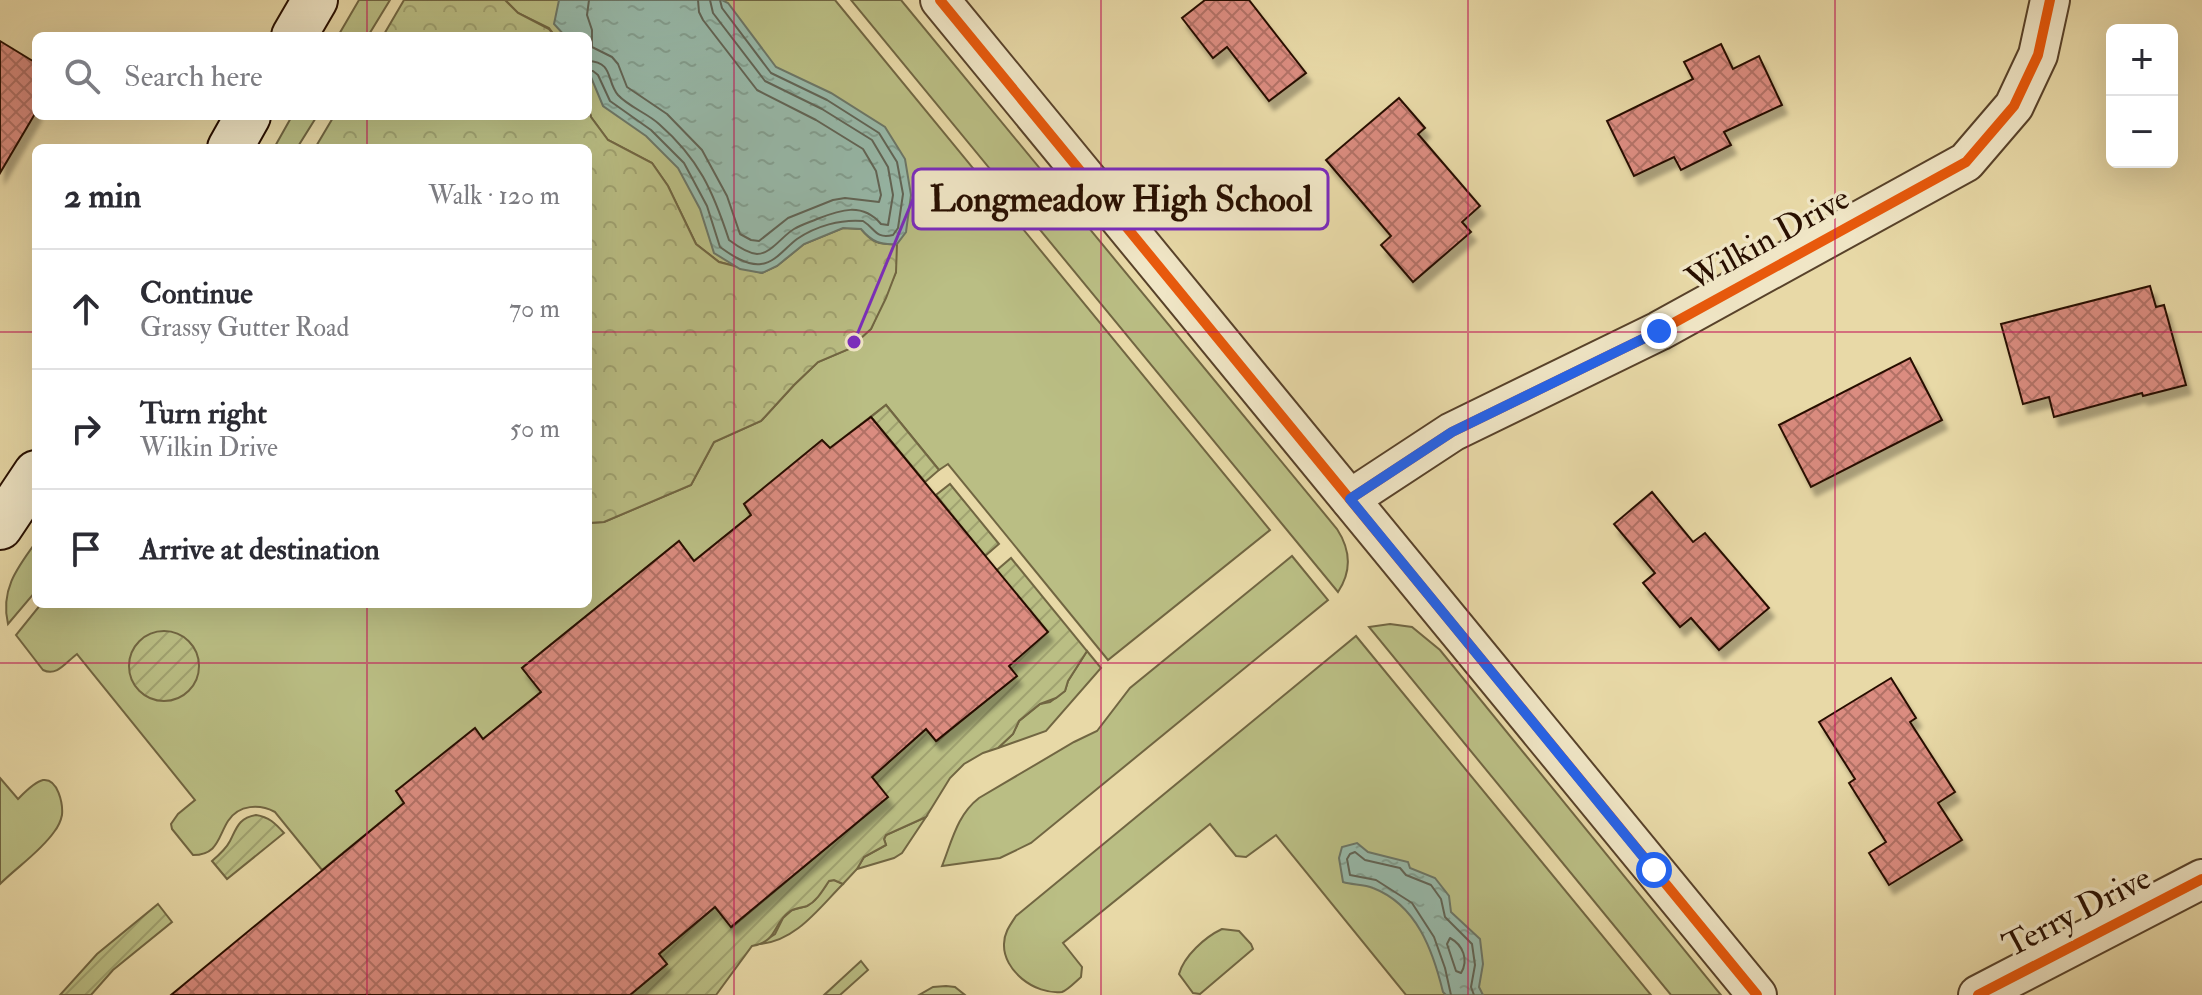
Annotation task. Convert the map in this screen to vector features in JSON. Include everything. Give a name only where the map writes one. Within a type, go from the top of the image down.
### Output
[{"type":"main road","points":[[296,32],[315,0]]},
{"type":"main road","points":[[232,144],[246,120]]},
{"type":"main road","points":[[0,527],[32,479]]},
{"type":"street","points":[[940,0],[1757,995]]},
{"type":"street","name":"Wilkin Drive","points":[[1350,499],[1452,432],[1659,331],[1966,162],[2014,106],[2038,55],[2050,0]]},
{"type":"street","name":"Terry Drive","points":[[1978,995],[2202,879]]},
{"type":"green space","points":[[359,0],[390,0],[370,32],[340,32]]},
{"type":"green space","points":[[404,0],[505,0],[518,13],[552,32],[385,32]]},
{"type":"green space","points":[[505,0],[835,0],[1270,530],[1108,660],[948,464],[939,470],[886,405],[830,448],[822,440],[744,504],[751,515],[694,561],[679,541],[522,668],[541,692],[483,739],[396,791],[404,803],[322,870],[275,812],[256,807],[238,811],[208,852],[193,855],[171,824],[195,800],[77,654],[61,668],[48,672],[43,670],[16,635],[38,608],[592,608],[592,523],[604,522],[691,485],[714,442],[761,421],[818,362],[849,349],[871,329],[896,272],[881,245],[868,238],[861,229],[762,273],[719,262],[696,244],[668,186],[652,163],[608,140],[592,118],[592,32],[552,32],[518,13]]},
{"type":"green space","points":[[851,0],[901,0],[1337,529],[1345,544],[1348,560],[1346,576],[1338,592]]},
{"type":"green space","points":[[592,118],[608,140],[652,163],[668,186],[696,244],[719,262],[762,273],[777,266],[804,244],[843,228],[861,229],[877,242],[897,244],[896,272],[871,329],[849,349],[818,362],[761,421],[714,442],[691,485],[604,522],[592,523],[592,144],[317,144],[332,120]]},
{"type":"green space","points":[[290,120],[314,120],[300,144],[276,144]]},
{"type":"green space","points":[[886,405],[939,470],[925,482],[871,417]]},
{"type":"green space","points":[[950,484],[999,544],[985,556],[936,495]]},
{"type":"green space","points":[[32,548],[32,596],[8,624],[6,600],[17,570]]},
{"type":"green space","points":[[1292,556],[1328,600],[1031,843],[1000,858],[942,866],[960,820],[979,798],[1097,731],[1130,688]]},
{"type":"green space","points":[[1011,558],[1087,651],[1065,691],[1040,704],[1019,721],[1013,734],[998,748],[964,764],[950,778],[926,817],[886,835],[886,845],[864,857],[843,884],[829,881],[811,904],[784,916],[766,941],[752,946],[716,995],[630,995],[667,964],[659,954],[715,907],[732,927],[887,797],[872,777],[926,729],[937,741],[1016,676],[1009,666],[997,570]]},
{"type":"green space","points":[[1390,624],[1412,627],[1440,650],[1721,995],[1671,995],[1369,627]]},
{"type":"green space","points":[[164,631],[183,637],[193,647],[199,666],[193,685],[183,695],[164,701],[145,695],[135,685],[129,666],[135,647],[145,637]]},
{"type":"green space","points":[[1356,636],[1651,995],[1406,995],[1276,835],[1246,857],[1236,856],[1210,824],[1063,943],[1082,967],[1081,977],[1067,989],[1051,992],[1022,979],[1009,963],[1004,944],[1006,933],[1016,916]]},
{"type":"green space","points":[[1087,651],[1101,668],[1046,731],[998,748],[1013,734],[1019,721],[1040,704],[1050,702],[1065,691]]},
{"type":"green space","points":[[0,778],[18,799],[36,783],[48,780],[56,787],[62,815],[48,839],[0,884]]},
{"type":"green space","points":[[256,815],[272,821],[284,833],[227,879],[212,861],[226,847],[239,824]]},
{"type":"green space","points":[[926,817],[902,853],[857,869],[864,857],[886,845],[886,835]]},
{"type":"green space","points":[[829,881],[843,884],[806,922],[785,937],[760,944],[775,934],[783,918],[792,910],[807,906]]},
{"type":"green space","points":[[158,904],[172,922],[113,970],[91,995],[60,995],[97,954]]},
{"type":"green space","points":[[1222,929],[1239,931],[1253,949],[1200,994],[1193,993],[1179,974],[1185,960]]},
{"type":"green space","points":[[861,961],[868,970],[840,995],[824,995]]},
{"type":"green space","points":[[933,987],[955,987],[965,995],[919,995]]},
{"type":"water","points":[[559,0],[722,0],[728,3],[776,67],[831,93],[885,127],[905,159],[911,195],[906,232],[897,244],[886,244],[873,240],[861,229],[843,228],[804,244],[777,266],[762,273],[740,269],[714,253],[700,209],[678,168],[646,136],[603,106],[592,80],[592,32],[561,32],[554,24]]},
{"type":"water","points":[[1357,843],[1368,852],[1408,862],[1410,868],[1435,878],[1449,896],[1451,912],[1480,939],[1483,964],[1479,987],[1483,995],[1446,995],[1428,946],[1412,918],[1388,896],[1373,888],[1343,882],[1339,858],[1342,847]]},
{"type":"building","points":[[1205,0],[1249,0],[1306,73],[1269,101],[1227,47],[1213,58],[1182,18]]},
{"type":"building","points":[[0,41],[32,61],[32,119],[0,173]]},
{"type":"building","points":[[1721,44],[1733,69],[1759,56],[1782,105],[1724,132],[1731,145],[1681,170],[1674,157],[1634,176],[1607,121],[1693,79],[1684,62]]},
{"type":"building","points":[[1399,98],[1425,128],[1418,134],[1480,206],[1462,222],[1471,232],[1413,282],[1381,245],[1391,236],[1326,160]]},
{"type":"building","points":[[2150,286],[2156,307],[2164,305],[2186,385],[2143,396],[2142,393],[2054,417],[2049,397],[2023,404],[2001,324]]},
{"type":"building","points":[[1910,358],[1942,420],[1811,487],[1779,425]]},
{"type":"building","points":[[871,417],[1048,632],[1009,666],[1017,676],[936,741],[926,729],[872,777],[888,797],[731,927],[715,907],[659,954],[667,964],[630,995],[171,995],[404,803],[396,791],[475,728],[483,739],[541,692],[522,668],[679,541],[694,561],[751,515],[744,504],[822,440],[830,448]]},
{"type":"building","points":[[1652,492],[1693,542],[1705,533],[1769,608],[1719,650],[1691,618],[1680,627],[1643,583],[1655,573],[1614,524]]},
{"type":"building","points":[[1891,678],[1916,718],[1910,722],[1955,792],[1938,803],[1962,840],[1889,885],[1869,853],[1886,842],[1849,783],[1855,779],[1819,722]]},
{"type":"cycle path","points":[[940,0],[1757,995]]},
{"type":"cycle path","points":[[1350,499],[1452,432],[1659,331],[1966,162],[2014,106],[2038,55],[2050,0]]},
{"type":"cycle path","points":[[1978,995],[2202,879]]},
{"type":"place","name":"Longmeadow High School","points":[[854,342]]},
{"type":"route","points":[[1654,870],[1350,499],[1452,432],[1659,331]]}]
